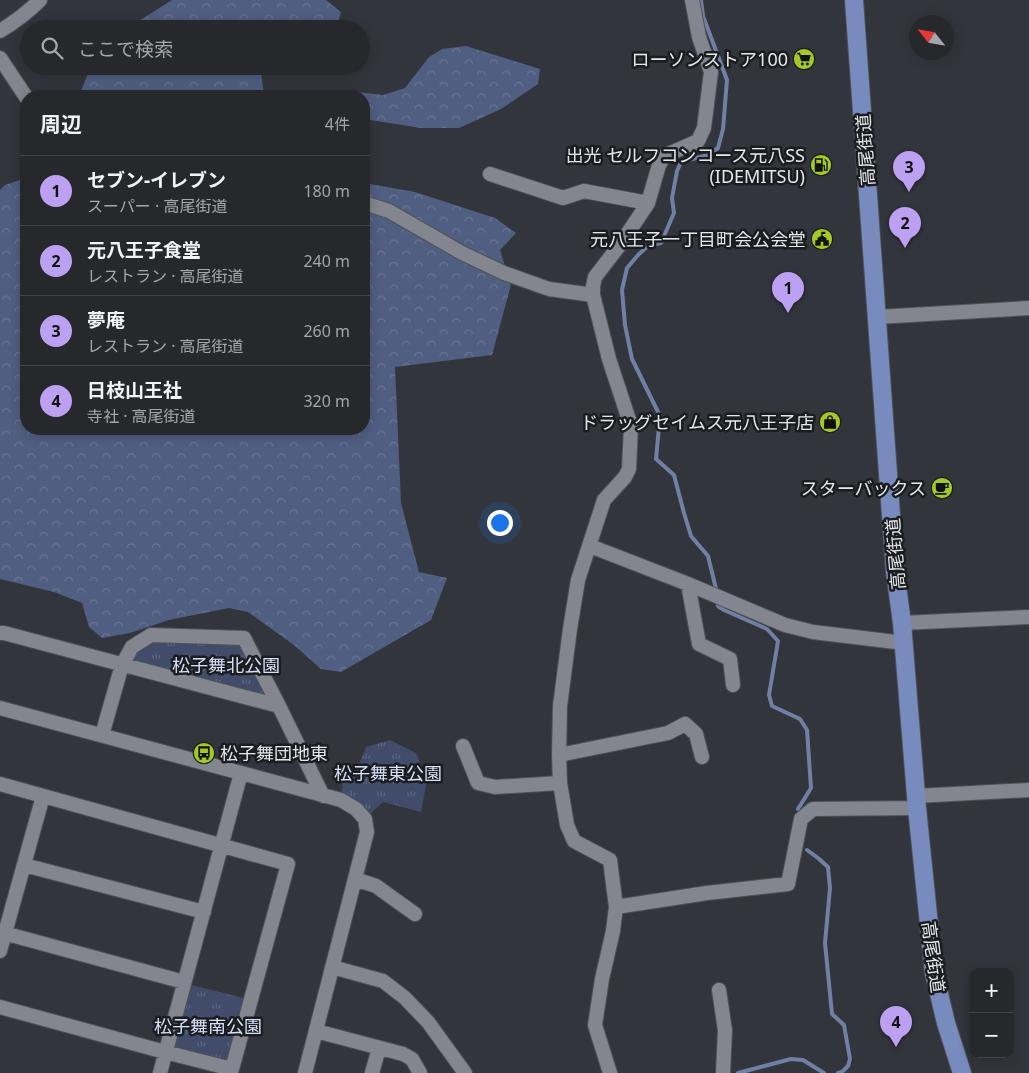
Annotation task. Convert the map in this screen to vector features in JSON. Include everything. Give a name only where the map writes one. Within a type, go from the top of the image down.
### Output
[{"type":"main road","name":"高尾街道","points":[[854,0],[895,571],[904,643],[916,802],[934,973],[946,1023],[962,1073]]},
{"type":"street","points":[[0,31],[15,22],[40,0]]},
{"type":"street","points":[[610,1073],[595,1025],[616,907],[610,860],[574,841],[567,825],[560,783],[560,706],[578,580],[604,500],[625,477],[629,469],[631,426],[609,359],[593,295],[595,277],[622,242],[648,203],[659,165],[664,156],[698,141],[704,128],[711,72],[699,37],[692,0]]},
{"type":"street","points":[[0,58],[21,90]]},
{"type":"street","points":[[490,174],[564,198],[584,191],[648,203]]},
{"type":"street","points":[[370,205],[389,211],[462,253],[504,272],[549,289],[593,295]]},
{"type":"street","points":[[877,317],[1029,308]]},
{"type":"street","points":[[590,546],[786,625],[813,632],[904,643]]},
{"type":"street","points":[[688,584],[699,644],[730,659],[733,685]]},
{"type":"street","points":[[902,623],[1029,616]]},
{"type":"street","points":[[0,633],[279,706]]},
{"type":"street","points":[[102,735],[122,664],[132,647],[151,635],[244,638],[323,796]]},
{"type":"street","points":[[0,708],[341,800],[356,809],[365,819],[366,832],[306,1073]]},
{"type":"street","points":[[559,755],[668,733],[685,724],[696,734],[702,757]]},
{"type":"street","points":[[463,746],[478,782],[495,787],[560,783]]},
{"type":"street","points":[[160,1073],[241,773]]},
{"type":"street","points":[[0,784],[288,864],[232,1069],[0,1007]]},
{"type":"street","points":[[616,907],[707,893],[788,884],[800,819],[813,809],[916,802],[1029,790]]},
{"type":"street","points":[[0,951],[2,933],[24,865],[43,796]]},
{"type":"street","points":[[24,865],[204,912]]},
{"type":"street","points":[[355,879],[376,886],[415,914]]},
{"type":"street","points":[[2,933],[184,982]]},
{"type":"street","points":[[332,967],[383,981],[405,998],[428,1022],[465,1073]]},
{"type":"street","points":[[719,990],[725,1030],[723,1073]]},
{"type":"street","points":[[316,1031],[403,1054],[412,1059],[420,1073]]},
{"type":"street","points":[[372,1073],[379,1048]]},
{"type":"green space","points":[[172,0],[326,0],[341,12],[339,20],[140,20]]},
{"type":"green space","points":[[466,46],[540,69],[538,84],[501,109],[459,128],[421,128],[370,120],[370,93],[383,95],[405,88],[429,57],[442,49]]},
{"type":"green space","points":[[87,75],[261,75],[263,90],[81,90]]},
{"type":"green space","points":[[20,180],[20,435],[370,435],[370,184],[415,192],[495,218],[516,233],[500,250],[511,285],[492,355],[395,367],[401,503],[419,572],[447,578],[431,620],[341,672],[321,669],[294,645],[248,612],[229,608],[169,620],[130,633],[102,638],[89,627],[82,603],[54,592],[0,579],[0,190],[5,185]]},
{"type":"green space","name":"松子舞北公園","points":[[151,635],[244,638],[279,706],[122,665]]},
{"type":"green space","name":"松子舞東公園","points":[[390,740],[416,753],[427,780],[421,812],[383,802],[365,819],[341,800],[343,780],[355,775],[366,747]]},
{"type":"green space","name":"松子舞南公園","points":[[184,983],[251,1000],[232,1069],[165,1052]]},
{"type":"waterway","points":[[701,0],[703,16],[727,80],[723,129],[718,148],[708,155],[681,162],[677,171],[672,198],[674,213],[661,243],[648,246],[627,268],[622,290],[625,325],[632,359],[660,416],[656,459],[674,475],[691,536],[708,556],[717,593]]},
{"type":"waterway","points":[[717,600],[718,606],[767,629],[778,641],[769,695],[772,706],[800,719],[807,730],[811,788],[798,809]]},
{"type":"waterway","points":[[807,850],[828,867],[830,888],[825,943],[832,1014],[844,1025],[850,1059],[848,1066],[838,1073]]},
{"type":"waterway","points":[[738,1073],[791,1059],[803,1060],[824,1073]]},
{"type":"place","name":"ローソンストア100","points":[[804,59]]},
{"type":"place","name":"出光 セルフコンコース元八SS (IDEMITSU)","points":[[821,165]]},
{"type":"place","name":"夢庵","points":[[909,192]]},
{"type":"place","name":"元八王子一丁目町会公会堂","points":[[822,239]]},
{"type":"place","name":"元八王子食堂","points":[[905,248]]},
{"type":"place","name":"セブン-イレブン","points":[[788,313]]},
{"type":"place","name":"ドラッグセイムス元八王子店","points":[[830,422]]},
{"type":"place","name":"スターバックス","points":[[942,488]]},
{"type":"place","name":"松子舞団地東","points":[[204,753]]},
{"type":"place","name":"日枝山王社","points":[[896,1047]]}]
